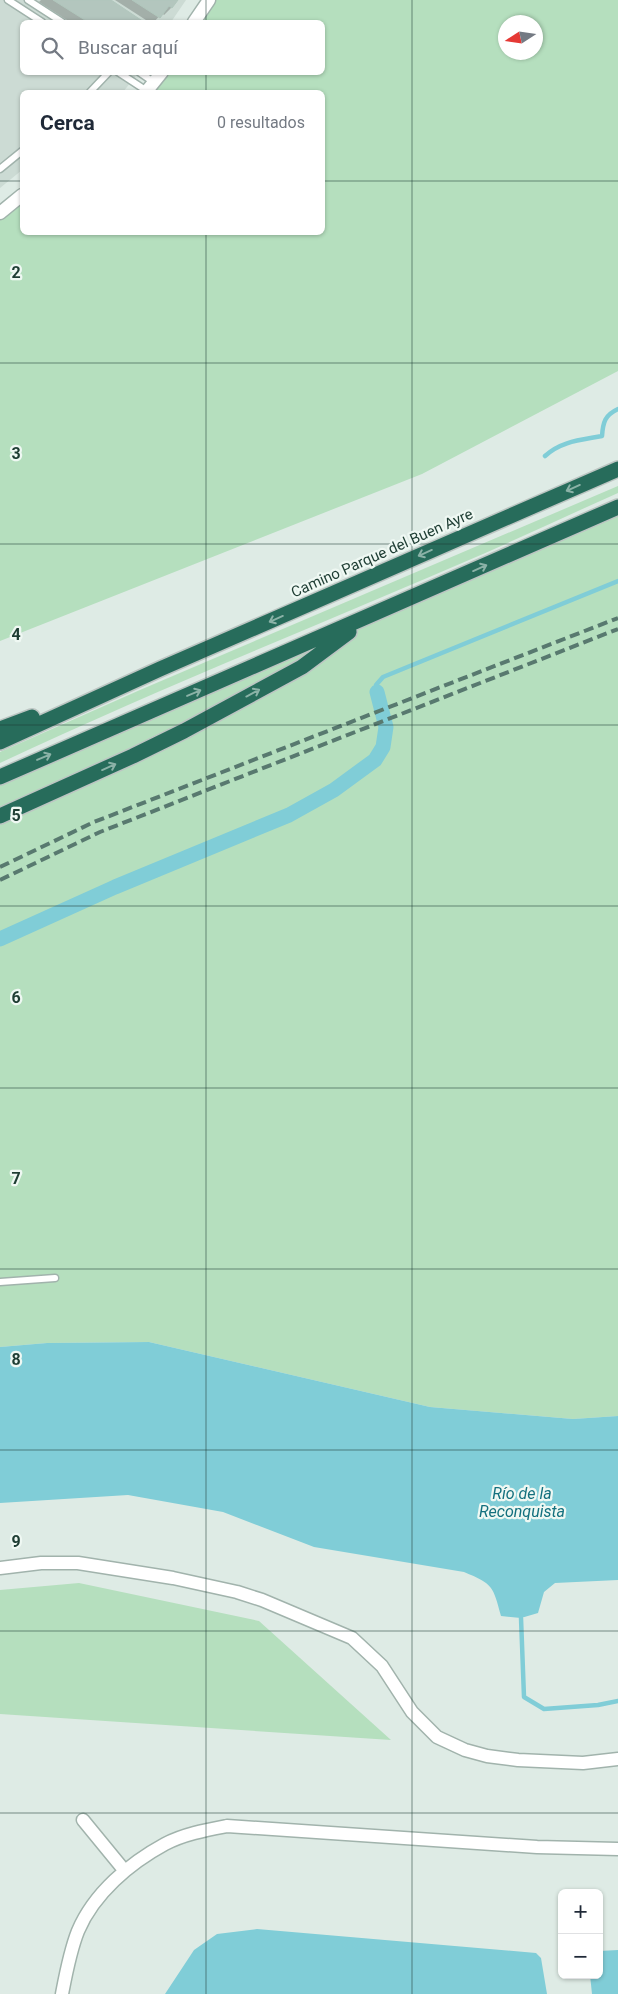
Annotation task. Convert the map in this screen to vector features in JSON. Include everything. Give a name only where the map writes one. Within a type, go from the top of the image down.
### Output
[{"type":"highway","name":"Camino Parque del Buen Ayre","points":[[160,669],[618,469]]},
{"type":"highway","points":[[0,777],[618,507]]},
{"type":"highway","points":[[0,816],[133,756],[302,667],[371,616]]},
{"type":"highway","points":[[0,729],[160,669]]},
{"type":"highway","points":[[0,742],[160,669]]},
{"type":"street","points":[[195,20],[209,0]]},
{"type":"street","points":[[0,213],[20,198]]},
{"type":"street","points":[[0,1568],[42,1563],[78,1563],[173,1578],[237,1592],[262,1600],[352,1638],[382,1666],[412,1712],[437,1737],[465,1750],[487,1756],[518,1760],[583,1763],[618,1759]]},
{"type":"street","points":[[83,1820],[124,1870]]},
{"type":"street","points":[[64,1991],[79,1930],[94,1904],[124,1870],[166,1843],[205,1830],[227,1826],[537,1846],[618,1849]]},
{"type":"lane","points":[[8,0],[39,20]]},
{"type":"lane","points":[[28,0],[59,20]]},
{"type":"lane","points":[[92,90],[106,75]]},
{"type":"lane","points":[[126,75],[152,85]]},
{"type":"lane","points":[[142,75],[152,85]]},
{"type":"lane","points":[[0,168],[20,153]]},
{"type":"lane","points":[[0,1282],[55,1278]]},
{"type":"shaded area","points":[[0,0],[186,0],[172,20],[20,20],[20,75],[136,75],[125,90],[20,90],[20,172],[0,188]]},
{"type":"green space","points":[[209,0],[618,0],[618,371],[422,474],[0,641],[0,213],[20,197],[20,235],[325,235],[325,90],[148,90],[160,75],[325,75],[325,20],[195,20]]},
{"type":"green space","points":[[618,486],[618,493],[500,546],[180,682],[0,763],[0,752],[140,690]]},
{"type":"green space","points":[[618,507],[618,1416],[573,1419],[430,1407],[149,1342],[47,1343],[0,1347],[0,777]]},
{"type":"green space","points":[[79,1583],[259,1621],[391,1740],[0,1714],[0,1590]]},
{"type":"water","name":"Río de la Reconquista","points":[[149,1342],[430,1407],[573,1419],[618,1416],[618,1580],[555,1583],[544,1592],[538,1613],[521,1618],[501,1616],[496,1598],[490,1587],[481,1580],[464,1572],[314,1547],[223,1512],[128,1495],[0,1503],[0,1347],[47,1343]]},
{"type":"water","points":[[257,1929],[536,1953],[541,1958],[547,1994],[165,1994],[194,1950],[217,1934]]},
{"type":"water","points":[[618,1950],[618,1994],[592,1994],[590,1979],[603,1979],[603,1951]]},
{"type":"building","points":[[53,0],[111,0],[141,20],[85,20]]},
{"type":"building","points":[[132,0],[178,0],[172,8],[169,6],[160,18]]},
{"type":"waterway","points":[[545,456],[565,444],[602,436],[606,420],[610,414],[618,409]]},
{"type":"waterway","points":[[377,692],[376,685],[383,677],[618,581]]},
{"type":"waterway","points":[[0,939],[115,887],[289,815],[334,790],[375,760],[383,747],[386,727],[377,692]]},
{"type":"waterway","points":[[521,1618],[524,1697],[544,1709],[598,1705],[618,1701]]},
{"type":"railway","points":[[0,867],[94,822],[618,618]]},
{"type":"railway","points":[[0,880],[100,832],[618,629]]}]
